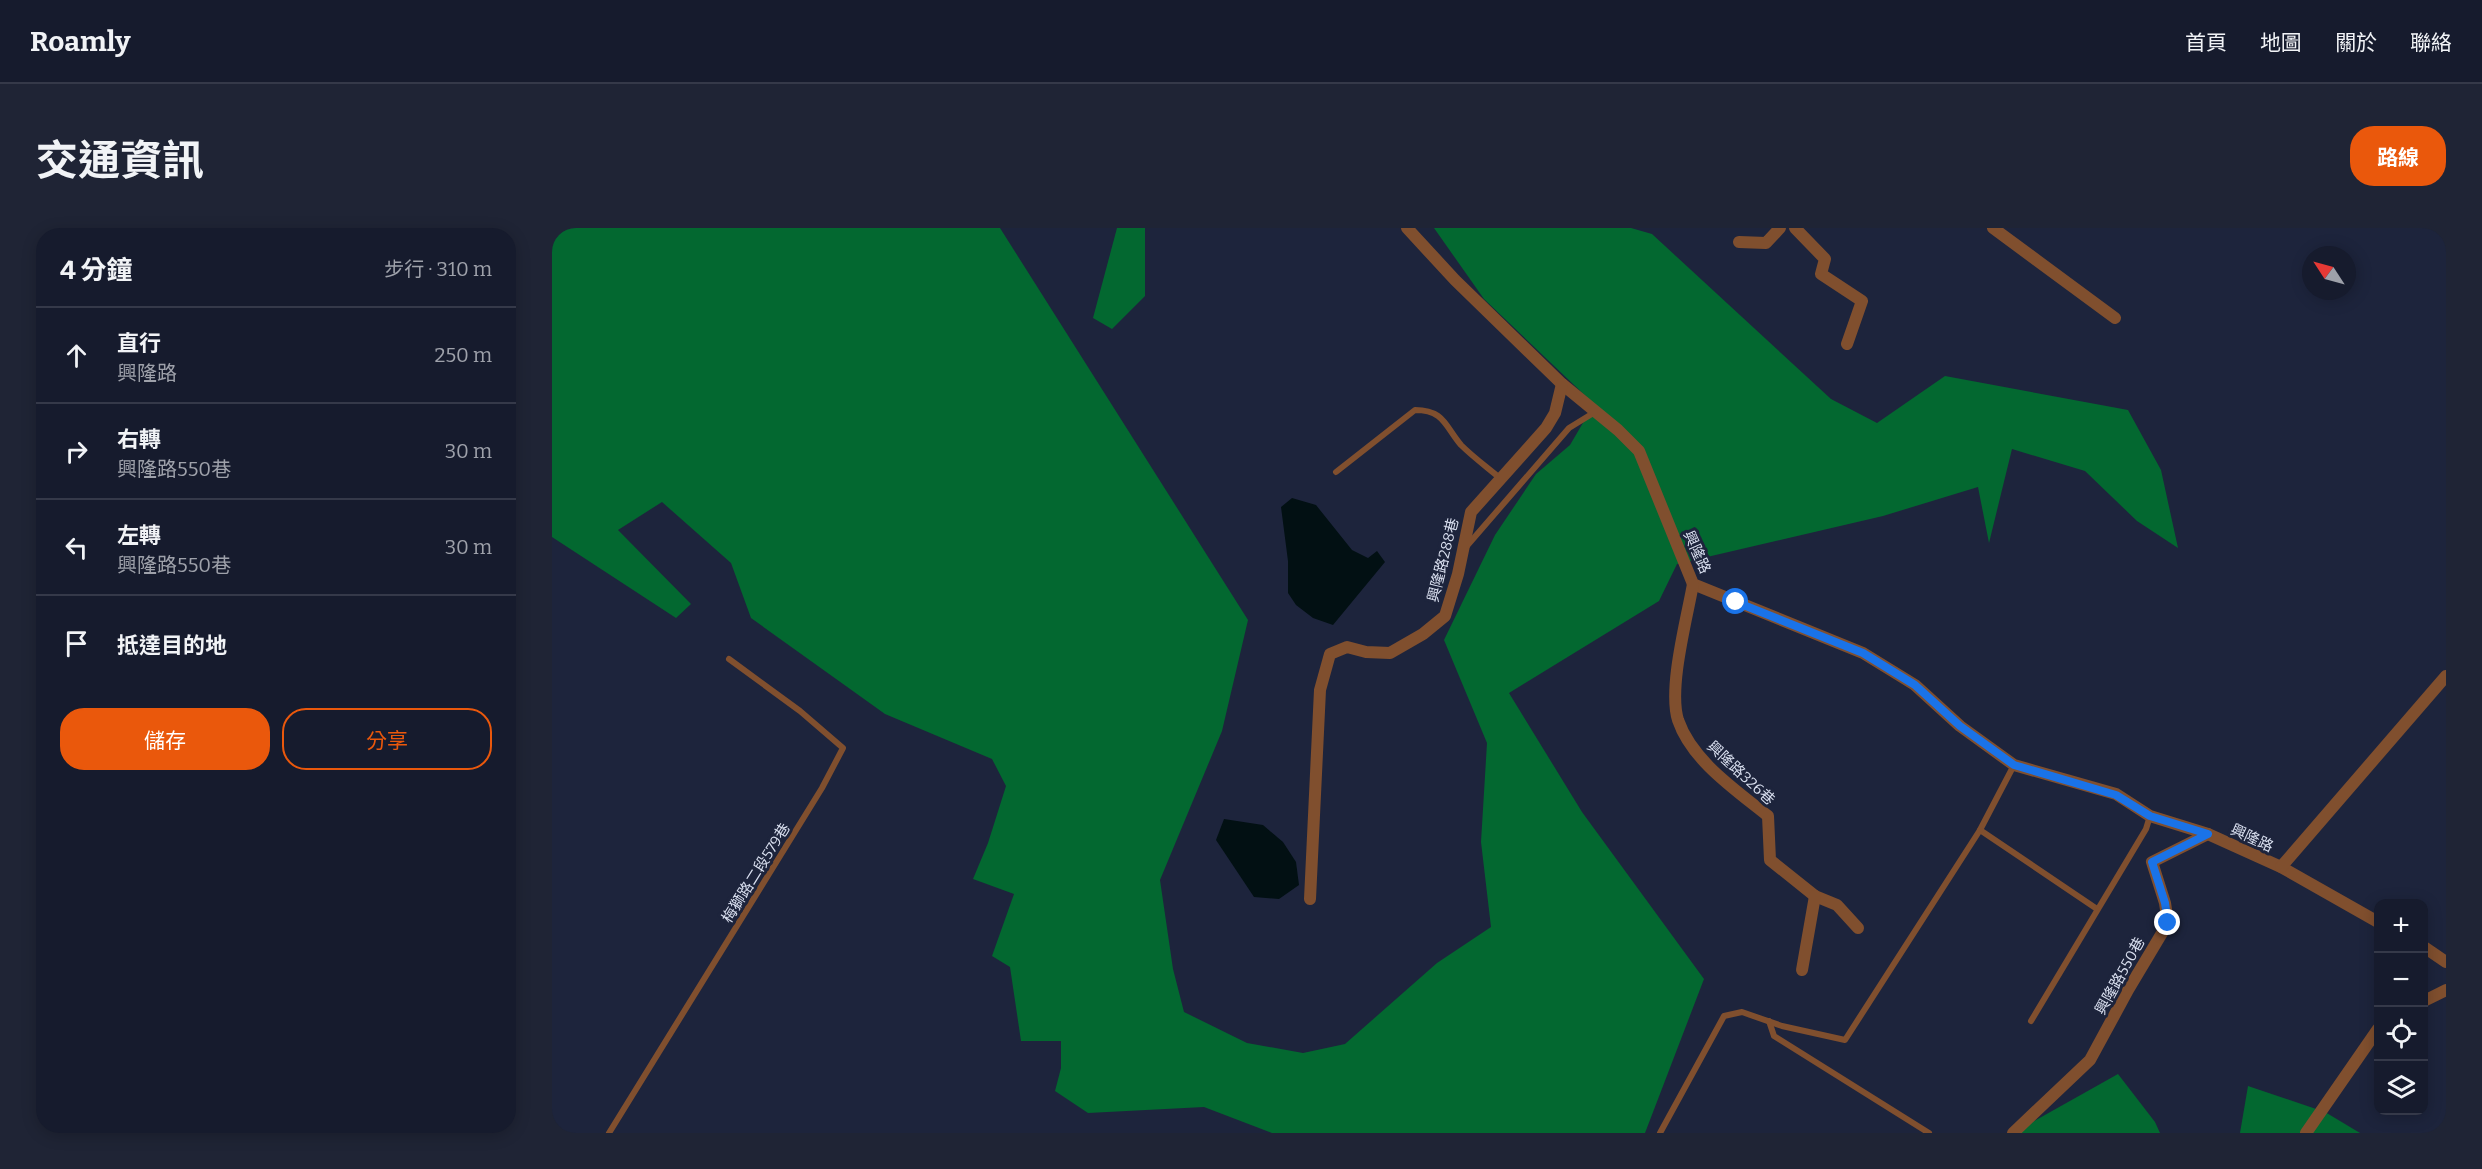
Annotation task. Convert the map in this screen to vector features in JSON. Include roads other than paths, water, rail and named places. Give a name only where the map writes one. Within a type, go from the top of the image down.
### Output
[{"type":"street","name":"興隆路","points":[[1407,228],[1455,280],[1562,384],[1618,429],[1639,451],[1693,584],[1863,653],[1915,685],[1960,726],[2014,765],[2116,795],[2150,816],[2208,834],[2281,867],[2374,919]]},
{"type":"street","points":[[1739,242],[1766,243],[1780,228]]},
{"type":"street","points":[[1795,228],[1825,259],[1821,274],[1862,301],[1846,344]]},
{"type":"street","points":[[1993,228],[2115,318]]},
{"type":"street","name":"興隆路288巷","points":[[1310,899],[1320,690],[1330,654],[1347,646],[1366,652],[1390,653],[1423,634],[1445,616],[1458,574],[1471,512],[1546,428],[1555,413],[1562,384]]},
{"type":"street","name":"興隆路326巷","points":[[1693,584],[1675,680],[1678,719],[1695,751],[1728,784],[1768,816],[1770,860],[1815,896],[1837,905],[1858,928]]},
{"type":"street","points":[[2281,867],[2446,676]]},
{"type":"street","name":"興隆路550巷","points":[[2013,1133],[2090,1060],[2168,923],[2165,903],[2152,862],[2208,834]]},
{"type":"street","points":[[1802,970],[1815,896]]},
{"type":"street","points":[[2428,950],[2446,962]]},
{"type":"street","points":[[2428,999],[2446,990]]},
{"type":"street","points":[[2306,1133],[2374,1036]]},
{"type":"lane","points":[[1336,472],[1415,410],[1429,410],[1447,423],[1461,444],[1501,480]]},
{"type":"lane","points":[[1463,551],[1569,428],[1595,412]]},
{"type":"lane","name":"梅獅路二段579巷","points":[[609,1133],[822,788],[843,748],[800,711],[729,659]]},
{"type":"lane","points":[[1660,1133],[1724,1016],[1742,1012],[1845,1040],[1980,830],[2014,765]]},
{"type":"lane","points":[[2031,1021],[2146,830],[2150,816]]},
{"type":"lane","points":[[1980,830],[2097,909]]},
{"type":"lane","points":[[1769,1021],[1774,1036],[1929,1133]]}]
